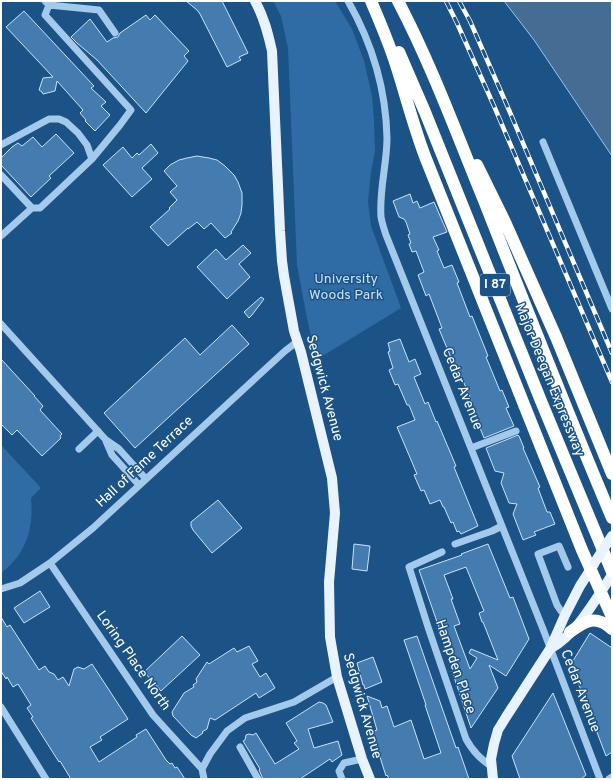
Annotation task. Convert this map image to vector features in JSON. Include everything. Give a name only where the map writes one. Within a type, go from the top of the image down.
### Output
[{"type":"highway","points":[[372,1],[396,65],[422,149],[603,588],[612,617]]},
{"type":"highway","name":"Major Deegan Expressway","points":[[372,1],[396,46],[425,112],[612,572]]},
{"type":"highway","name":"Major Deegan Expressway","points":[[398,1],[433,76],[612,518]]},
{"type":"highway","points":[[433,76],[505,222],[556,337],[612,474]]},
{"type":"highway","points":[[570,632],[586,621],[594,620],[602,622],[612,629]]},
{"type":"main road","name":"Sedgwick Avenue","points":[[255,1],[267,27],[272,51],[282,261],[286,291],[294,331],[298,341],[332,478],[335,513],[329,582],[330,637],[337,677],[362,759],[370,779]]},
{"type":"main road","points":[[493,779],[491,759],[498,730],[550,649],[565,615],[612,536]]},
{"type":"main road","points":[[550,649],[559,643],[586,613],[612,575]]},
{"type":"street","name":"Cedar Avenue","points":[[348,1],[367,39],[382,90],[387,138],[381,188],[381,217],[384,227],[401,274],[502,526],[600,779]]},
{"type":"street","points":[[1,236],[32,208],[40,208],[92,159],[131,110],[45,15],[47,3],[99,10],[115,33]]},
{"type":"street","points":[[1,145],[49,119],[59,119],[66,122],[78,133],[87,145],[92,159]]},
{"type":"street","points":[[544,142],[612,309]]},
{"type":"street","points":[[1,175],[32,208]]},
{"type":"street","points":[[1,324],[106,440],[119,449],[146,479]]},
{"type":"street","name":"Hall of Fame Terrace","points":[[1,590],[20,583],[50,563],[93,528],[139,484],[285,351],[298,341]]},
{"type":"street","points":[[80,449],[98,431]]},
{"type":"street","points":[[471,448],[516,431]]},
{"type":"street","points":[[106,440],[112,456],[139,484]]},
{"type":"street","points":[[455,544],[502,526]]},
{"type":"street","points":[[565,615],[557,606],[538,554],[558,546],[568,567]]},
{"type":"street","name":"Hampden Place","points":[[442,552],[409,567],[466,739],[479,757],[491,766]]},
{"type":"street","name":"Loring Place North","points":[[50,563],[153,715],[202,769]]},
{"type":"street","points":[[204,779],[202,769],[210,754],[227,731],[245,718],[294,702],[337,677]]},
{"type":"street","points":[[1,707],[46,779]]},
{"type":"street","points":[[240,747],[258,779]]},
{"type":"street","points":[[342,779],[339,771],[344,763],[362,759]]},
{"type":"green space","name":"University Woods Park","points":[[273,1],[335,1],[352,29],[364,61],[372,96],[375,151],[368,201],[371,226],[401,308],[316,360],[297,265],[288,48],[281,16]]},
{"type":"green space","points":[[1,445],[41,488],[31,498],[31,520],[22,549],[10,566],[1,573]]},
{"type":"shaded area","points":[[504,1],[612,1],[612,156],[534,40]]},
{"type":"building","points":[[186,1],[222,1],[248,53],[239,57],[241,60],[227,67],[200,14]]},
{"type":"building","points":[[24,11],[94,86],[91,88],[106,102],[101,106],[110,115],[95,131],[85,121],[86,120],[80,113],[83,110],[57,81],[55,91],[43,94],[39,90],[43,78],[53,77],[6,27]]},
{"type":"building","points":[[146,15],[150,20],[155,15],[189,51],[184,56],[188,61],[146,113],[97,60],[71,37],[90,19],[107,42],[118,37],[120,33]]},
{"type":"building","points":[[56,134],[74,153],[49,176],[51,178],[31,197],[1,165],[1,158],[18,143],[22,146],[33,137],[42,147]]},
{"type":"building","points":[[151,144],[158,153],[142,168],[152,179],[132,197],[103,165],[123,147],[132,158],[137,153],[139,155]]},
{"type":"building","points":[[197,156],[217,160],[234,175],[242,193],[241,213],[231,232],[232,233],[225,238],[211,223],[204,229],[197,222],[168,246],[150,227],[170,209],[169,208],[177,200],[170,192],[177,186],[164,171],[170,165],[179,160]]},
{"type":"building","points":[[410,194],[413,203],[417,201],[420,208],[434,202],[447,232],[433,237],[439,250],[437,251],[444,268],[452,265],[470,317],[472,316],[488,356],[486,357],[500,391],[502,390],[509,407],[506,408],[514,426],[484,438],[469,403],[472,402],[458,369],[456,370],[439,329],[442,328],[429,294],[426,296],[418,275],[424,272],[416,251],[412,252],[409,244],[411,243],[408,235],[410,234],[406,222],[404,219],[399,217],[393,201]]},
{"type":"building","points":[[243,245],[251,253],[239,264],[250,277],[227,299],[197,267],[216,249],[226,260]]},
{"type":"building","points":[[261,297],[264,299],[249,318],[244,312]]},
{"type":"building","points":[[232,325],[249,344],[135,448],[104,413],[185,338],[200,355]]},
{"type":"building","points":[[400,339],[409,362],[415,359],[421,374],[414,377],[425,404],[428,402],[436,422],[437,421],[456,466],[454,467],[478,526],[461,534],[459,531],[457,532],[453,522],[451,523],[440,500],[430,504],[424,490],[421,491],[414,475],[417,474],[397,427],[415,420],[398,384],[395,385],[389,370],[393,368],[388,352],[390,351],[388,343]]},
{"type":"building","points":[[1,359],[35,396],[43,406],[40,410],[62,434],[60,436],[61,438],[42,456],[17,430],[12,435],[1,424]]},
{"type":"building","points":[[518,435],[540,487],[538,488],[547,512],[550,512],[555,524],[534,532],[536,535],[523,540],[513,514],[517,504],[509,503],[501,483],[504,473],[495,471],[486,448]]},
{"type":"building","points":[[218,500],[242,528],[212,553],[193,530],[191,522]]},
{"type":"building","points":[[354,544],[370,546],[367,571],[352,569]]},
{"type":"building","points":[[488,544],[510,598],[513,597],[529,639],[506,676],[489,665],[498,688],[471,728],[452,671],[454,671],[419,570],[462,555],[461,554]],"holes":[[[466,567],[484,611],[479,613],[498,660],[471,649],[469,653],[477,658],[470,669],[454,626],[460,624],[444,575]]]},
{"type":"building","points":[[40,591],[50,607],[24,623],[14,608]]},
{"type":"building","points":[[1,617],[7,627],[10,625],[39,670],[45,666],[58,680],[63,677],[69,686],[74,669],[78,667],[84,669],[92,664],[128,719],[100,737],[102,740],[90,747],[99,762],[137,737],[136,735],[146,729],[166,760],[170,764],[172,763],[175,768],[177,767],[185,779],[71,779],[31,718],[33,717],[27,708],[31,705],[18,684],[13,687],[1,671]]},
{"type":"building","points":[[590,633],[612,648],[612,752],[606,756],[571,664]]},
{"type":"building","points":[[182,636],[200,655],[161,691],[144,672]]},
{"type":"building","points":[[417,636],[456,748],[458,747],[469,779],[389,779],[387,775],[386,776],[372,732],[377,730],[367,696],[380,701],[382,708],[387,706],[394,727],[411,720],[424,759],[441,753],[404,640]]},
{"type":"building","points":[[249,646],[258,661],[252,664],[260,677],[266,673],[275,688],[259,698],[256,693],[215,720],[210,718],[207,729],[202,732],[203,733],[196,738],[191,735],[173,716],[172,712],[184,693],[194,687],[193,685],[197,682],[196,679],[207,662],[209,664],[234,648],[237,652]]},
{"type":"building","points":[[373,657],[382,682],[365,689],[357,663]]},
{"type":"building","points":[[553,693],[586,775],[581,779],[520,779],[512,756]]},
{"type":"building","points":[[319,702],[326,705],[333,722],[308,729],[314,748],[338,741],[342,755],[332,762],[330,759],[300,779],[263,779],[259,770],[260,769],[243,741],[245,740],[246,735],[253,735],[256,733],[275,764],[299,749],[294,743],[297,741],[286,723]]},
{"type":"railway","points":[[446,1],[494,106],[612,382]]},
{"type":"railway","points":[[459,1],[470,21],[506,103],[612,353]]}]
